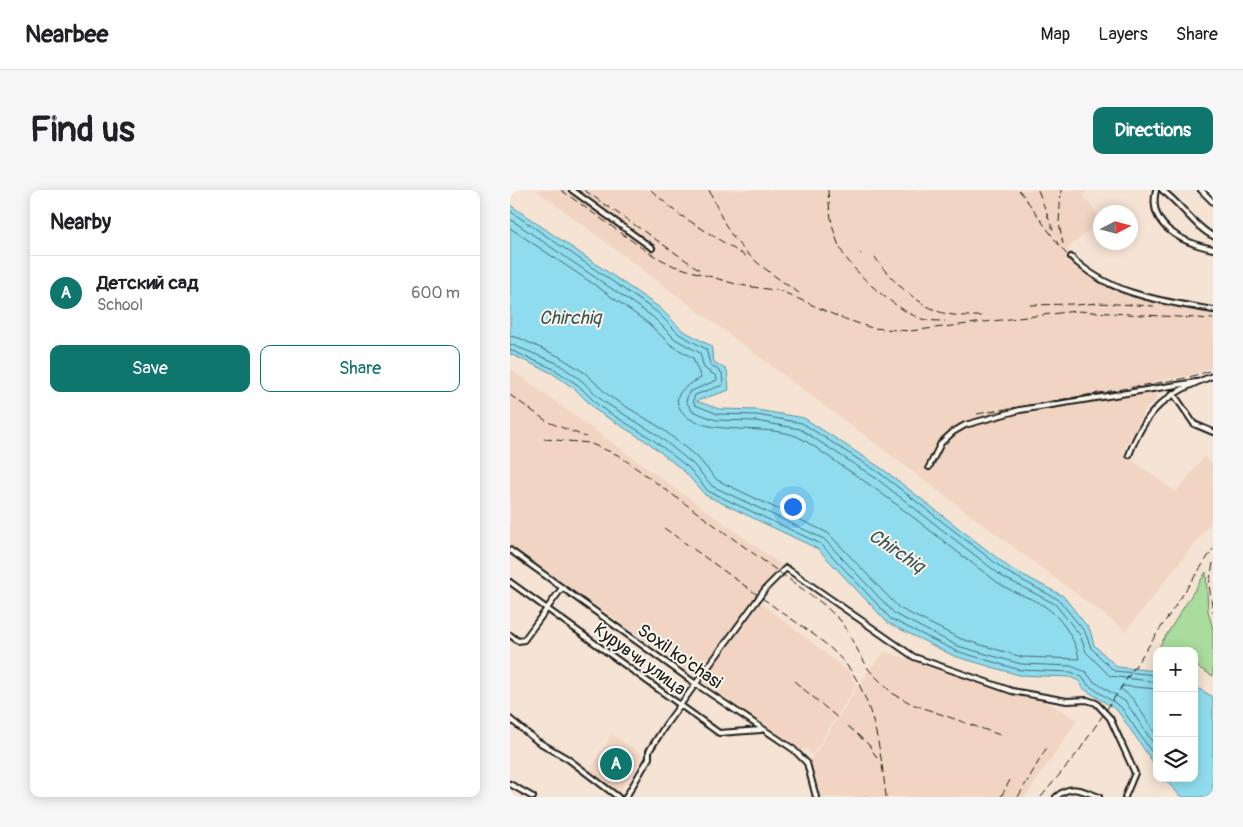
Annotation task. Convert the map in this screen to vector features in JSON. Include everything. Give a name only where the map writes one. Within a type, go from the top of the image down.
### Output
[{"type":"street","points":[[572,190],[652,248]]},
{"type":"street","points":[[1156,190],[1153,201],[1156,216],[1167,229],[1196,246],[1213,250]]},
{"type":"street","points":[[1162,190],[1207,233],[1213,236]]},
{"type":"street","points":[[1167,194],[1172,190]]},
{"type":"street","points":[[1201,190],[1213,202]]},
{"type":"street","points":[[1071,257],[1086,272],[1112,286],[1149,299],[1213,310]]},
{"type":"street","points":[[1129,455],[1146,419],[1158,405],[1173,393],[1213,376]]},
{"type":"street","points":[[929,466],[941,443],[953,432],[965,425],[1020,410],[1196,382]]},
{"type":"street","points":[[1173,393],[1194,424],[1213,432]]},
{"type":"street","name":"Soxil ko'chasi","points":[[510,550],[804,759],[809,768],[816,797]]},
{"type":"street","points":[[626,797],[648,758],[649,751],[681,705],[766,588],[786,568],[914,657],[1012,692],[1067,701],[1086,700],[1096,703],[1110,718],[1135,773],[1125,797]]},
{"type":"street","name":"Курувчи улица","points":[[510,582],[719,733],[762,730]]},
{"type":"street","points":[[510,635],[518,640],[524,640],[562,588]]},
{"type":"street","points":[[510,719],[537,741],[568,759],[618,797]]},
{"type":"street","points":[[510,784],[533,797]]},
{"type":"street","points":[[1056,797],[1068,789],[1074,788],[1099,797]]},
{"type":"shaded area","points":[[536,190],[1088,190],[1083,195],[1093,209],[1093,227],[1068,248],[1072,261],[1091,277],[1115,289],[1146,300],[1213,311],[1213,367],[1188,376],[1154,381],[1157,400],[1146,408],[1122,453],[1176,492],[1204,457],[1213,464],[1213,520],[1126,631]]},
{"type":"shaded area","points":[[510,369],[783,566],[761,603],[848,671],[856,686],[812,755],[807,749],[800,750],[510,545]]},
{"type":"shaded area","points":[[885,652],[1034,701],[1036,698],[1061,710],[1077,721],[1025,797],[819,797],[810,761],[869,670]]},
{"type":"shaded area","points":[[612,735],[643,755],[618,794],[588,773]]},
{"type":"green space","points":[[1206,572],[1208,611],[1213,629],[1213,676],[1198,667],[1198,647],[1161,647],[1160,645]]},
{"type":"water","name":"Chirchiq","points":[[510,205],[660,308],[682,330],[711,346],[714,362],[727,370],[729,390],[696,401],[719,409],[757,410],[804,418],[884,470],[1010,568],[1063,596],[1090,630],[1094,645],[1117,667],[1153,671],[1153,762],[1117,710],[1084,689],[1079,681],[1070,677],[1019,675],[954,656],[888,623],[818,549],[705,495],[685,472],[649,443],[597,411],[575,389],[552,373],[510,354]]},
{"type":"water","points":[[1198,688],[1213,697],[1213,797],[1181,797],[1168,782],[1198,782]]},
{"type":"railway","points":[[561,190],[649,253],[674,266],[739,285],[781,291],[839,317],[872,328],[910,331],[1076,311],[1213,319]]},
{"type":"railway","points":[[584,190],[700,270]]},
{"type":"railway","points":[[651,190],[677,213],[745,256]]},
{"type":"railway","points":[[709,190],[720,215],[734,238],[764,268],[799,293]]},
{"type":"railway","points":[[828,190],[835,236],[841,250],[855,270],[888,300],[900,308],[925,320],[945,321]]},
{"type":"railway","points":[[1019,190],[1062,249],[1077,266],[1091,277],[1106,286],[1141,299],[1213,311]]},
{"type":"railway","points":[[1038,190],[1053,230]]},
{"type":"railway","points":[[1061,190],[1059,223],[1063,244]]},
{"type":"railway","points":[[875,257],[902,288],[928,307],[960,316],[984,316]]},
{"type":"railway","points":[[1076,305],[1098,303],[1154,306]]},
{"type":"railway","points":[[1030,305],[1073,304]]},
{"type":"railway","points":[[977,414],[1186,378],[1213,370]]},
{"type":"railway","points":[[510,395],[548,422],[586,437]]},
{"type":"railway","points":[[544,439],[589,443],[618,455],[823,604],[841,621],[869,670],[892,693],[912,704],[1000,735]]},
{"type":"railway","points":[[664,528],[815,636],[847,665],[862,690],[873,720],[880,751],[886,797]]},
{"type":"railway","points":[[1041,797],[1079,751],[1213,549]]},
{"type":"railway","points":[[1213,563],[1209,585],[1213,613]]},
{"type":"railway","points":[[794,681],[839,719]]},
{"type":"railway","points":[[848,726],[869,745],[877,758]]},
{"type":"railway","points":[[1018,797],[1047,747]]},
{"type":"railway","points":[[1001,797],[1010,780]]},
{"type":"place","name":"Детский сад","points":[[616,764]]}]
